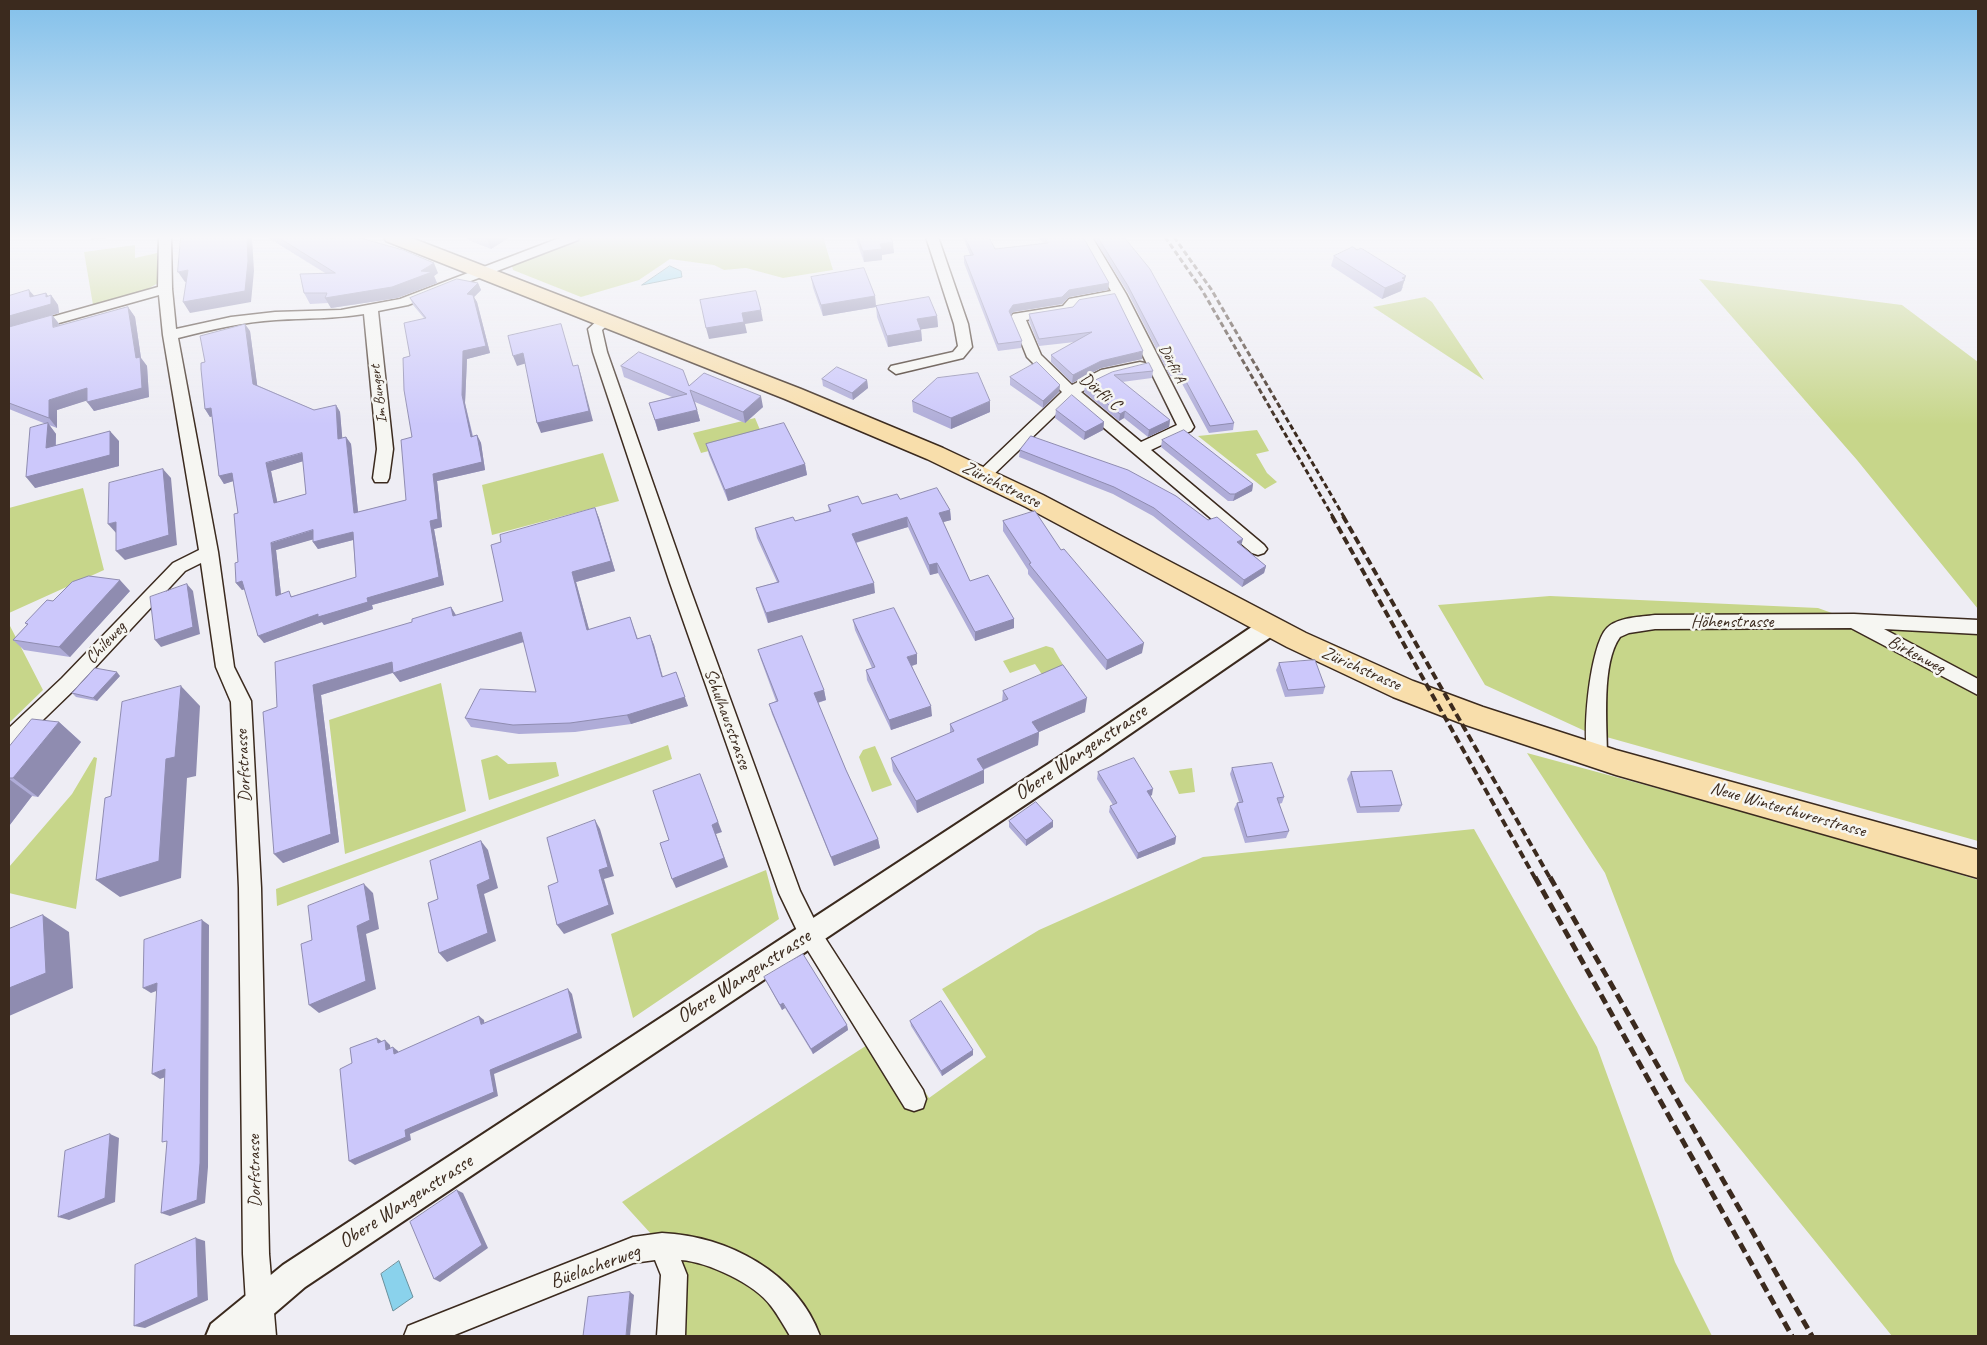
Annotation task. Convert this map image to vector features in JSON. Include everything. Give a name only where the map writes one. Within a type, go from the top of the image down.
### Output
[{"type":"main road","name":"Zürichstrasse","points":[[551,300],[710,360],[891,434],[983,476],[1270,626],[1401,688],[1506,728],[1597,756]]},
{"type":"main road","name":"Neue Winterthurerstrasse","points":[[1597,756],[1978,864]]},
{"type":"street","points":[[9,333],[127,300]]},
{"type":"street","name":"Dorfstrasse","points":[[166,300],[170,335],[226,667],[230,684],[241,700],[250,888],[255,1194],[261,1303]]},
{"type":"street","points":[[170,335],[251,318],[341,314],[371,310],[409,300]]},
{"type":"street","points":[[896,369],[958,355],[965,347],[961,324],[953,300]]},
{"type":"street","name":"Dörfli C","points":[[1087,300],[1074,302],[1067,309],[1018,317],[1034,357],[1070,392],[1258,549]]},
{"type":"street","name":"Dörfli A","points":[[1122,300],[1186,427],[1138,450]]},
{"type":"street","name":"Im Bungert","points":[[371,310],[386,449],[381,478]]},
{"type":"street","name":"Schulhausstrasse","points":[[605,321],[595,329],[600,352],[678,583],[790,894],[810,934],[914,1099]]},
{"type":"street","points":[[983,476],[1070,392],[1106,373],[1153,363]]},
{"type":"street","name":"Chileweg","points":[[9,740],[69,683],[179,567],[208,552]]},
{"type":"street","name":"Höhenstrasse","points":[[1597,756],[1601,656],[1613,633],[1627,626],[1655,622],[1854,621],[1978,627]]},
{"type":"street","name":"Birkenweg","points":[[1854,621],[1978,688]]},
{"type":"street","name":"Obere Wangenstrasse","points":[[223,1336],[235,1328],[261,1303],[294,1276],[1087,751],[1270,626]]},
{"type":"street","points":[[662,1246],[674,1275],[671,1336]]},
{"type":"street","name":"Büelacherweg","points":[[418,1336],[633,1250],[662,1246],[701,1251],[745,1268],[780,1295],[806,1336]]},
{"type":"street","points":[[261,1303],[262,1336]]},
{"type":"green space","points":[[92,300],[111,300],[93,305]]},
{"type":"green space","points":[[1411,300],[1429,300],[1484,380],[1373,307]]},
{"type":"green space","points":[[1717,300],[1861,300],[1902,305],[1978,362],[1978,609],[1857,460]]},
{"type":"green space","points":[[755,418],[763,437],[701,453],[693,433]]},
{"type":"green space","points":[[1257,430],[1269,451],[1256,454],[1267,473],[1277,482],[1265,489],[1198,436]]},
{"type":"green space","points":[[603,453],[619,501],[492,535],[482,485]]},
{"type":"green space","points":[[83,488],[104,570],[9,613],[9,508]]},
{"type":"green space","points":[[1550,596],[1818,608],[1854,621],[1892,628],[1978,633],[1978,841],[1585,731],[1485,685],[1438,605]]},
{"type":"green space","points":[[9,624],[43,690],[9,723]]},
{"type":"green space","points":[[1046,646],[1053,648],[1065,668],[1043,676],[1035,664],[1010,673],[1003,661]]},
{"type":"green space","points":[[441,683],[466,811],[345,854],[329,720]]},
{"type":"green space","points":[[668,745],[672,759],[277,906],[276,889]]},
{"type":"green space","points":[[875,746],[892,785],[872,792],[859,757],[863,750]]},
{"type":"green space","points":[[1527,753],[1826,834],[1978,880],[1978,1336],[1892,1336],[1685,1081],[1605,873]]},
{"type":"green space","points":[[497,755],[508,764],[556,762],[559,776],[489,800],[481,760]]},
{"type":"green space","points":[[94,757],[97,758],[76,909],[9,893],[9,867],[72,794]]},
{"type":"green space","points":[[1192,768],[1195,792],[1179,794],[1169,771]]},
{"type":"green space","points":[[1474,829],[1597,1047],[1675,1262],[1712,1336],[671,1336],[674,1275],[662,1246],[622,1202],[886,1033],[929,1098],[986,1057],[942,989],[1039,930],[1203,857]]},
{"type":"green space","points":[[766,870],[779,919],[633,1018],[611,934]]},
{"type":"water","points":[[399,1261],[413,1297],[393,1311],[381,1274]]},
{"type":"building","points":[[9,300],[51,300],[51,304],[9,316]]},
{"type":"building","points":[[411,300],[474,300],[486,346],[463,351],[462,395],[471,437],[477,435],[482,462],[433,474],[438,519],[430,521],[439,577],[367,598],[368,602],[318,617],[318,614],[258,636],[242,581],[236,583],[235,563],[238,562],[234,514],[238,513],[232,473],[219,476],[211,408],[205,409],[201,363],[205,362],[200,336],[245,324],[253,384],[314,410],[336,405],[338,439],[346,437],[354,513],[406,500],[401,440],[412,437],[404,390],[403,358],[410,356],[404,323],[426,318]],"holes":[[[302,453],[306,494],[274,503],[266,463]],[[313,530],[313,542],[353,532],[356,577],[291,597],[289,591],[276,596],[271,543]]]},
{"type":"building","points":[[700,300],[758,300],[761,310],[742,313],[744,322],[706,328]]},
{"type":"building","points":[[819,300],[852,300],[821,305]]},
{"type":"building","points":[[913,300],[930,300],[937,316],[917,319],[921,330],[887,336],[876,306]]},
{"type":"building","points":[[981,300],[1045,300],[1013,305],[1009,311],[1022,341],[998,344]]},
{"type":"building","points":[[1079,300],[1118,300],[1143,351],[1101,361],[1073,375],[1051,355],[1092,332],[1039,339],[1029,314],[1073,307]]},
{"type":"building","points":[[1135,300],[1167,300],[1234,423],[1210,426],[1181,372],[1178,368],[1171,369]]},
{"type":"building","points":[[128,307],[136,358],[140,357],[142,388],[87,402],[87,388],[49,400],[49,418],[9,403],[9,327],[52,315],[53,327]]},
{"type":"building","points":[[561,324],[573,366],[578,365],[589,411],[537,423],[523,353],[513,356],[508,336]]},
{"type":"building","points":[[639,352],[683,370],[689,386],[704,373],[761,396],[743,412],[690,390],[697,410],[655,420],[649,403],[687,394],[621,366]]},
{"type":"building","points":[[1037,362],[1060,385],[1043,401],[1010,377]]},
{"type":"building","points":[[1149,363],[1153,371],[1114,375],[1170,420],[1149,430],[1125,411],[1120,414],[1085,385],[1112,372]]},
{"type":"building","points":[[837,367],[867,380],[852,393],[822,379]]},
{"type":"building","points":[[978,373],[990,401],[951,418],[912,401],[937,378]]},
{"type":"building","points":[[1072,395],[1104,422],[1085,432],[1056,410]]},
{"type":"building","points":[[48,423],[46,448],[110,431],[110,455],[26,477],[30,428]]},
{"type":"building","points":[[784,423],[805,464],[725,490],[706,444]]},
{"type":"building","points":[[1184,430],[1253,484],[1235,494],[1230,494],[1162,440]]},
{"type":"building","points":[[1031,436],[1128,470],[1176,496],[1208,520],[1217,517],[1243,539],[1237,542],[1266,566],[1244,580],[1154,508],[1114,487],[1020,450]]},
{"type":"building","points":[[163,469],[169,535],[116,551],[116,522],[108,524],[109,483]]},
{"type":"building","points":[[937,488],[950,510],[939,513],[970,581],[988,575],[1014,619],[975,632],[937,563],[929,565],[907,517],[852,534],[874,583],[766,613],[756,588],[779,582],[755,528],[793,517],[795,521],[831,511],[828,505],[858,496],[862,504],[897,494],[900,499]]},
{"type":"building","points":[[595,508],[611,561],[572,572],[587,630],[630,617],[637,639],[650,635],[662,677],[676,672],[685,697],[627,715],[570,723],[513,725],[465,718],[480,689],[536,692],[521,632],[393,673],[392,662],[313,685],[331,834],[274,854],[263,712],[277,707],[275,662],[412,622],[412,619],[451,607],[453,616],[503,601],[491,545],[501,542],[500,535]]},
{"type":"building","points":[[1035,511],[1061,550],[1064,549],[1144,643],[1107,660],[1029,564],[1031,563],[1003,521]]},
{"type":"building","points":[[89,576],[120,580],[59,647],[13,640],[28,624],[25,623],[47,600],[53,601],[72,582]]},
{"type":"building","points":[[187,584],[193,627],[155,640],[150,597]]},
{"type":"building","points":[[894,608],[917,654],[907,657],[931,706],[889,720],[866,670],[875,667],[853,620]]},
{"type":"building","points":[[802,636],[824,690],[814,693],[846,770],[878,839],[831,857],[769,704],[778,701],[758,650]]},
{"type":"building","points":[[1315,660],[1325,687],[1288,690],[1279,663]]},
{"type":"building","points":[[1063,665],[1087,698],[1032,722],[1039,732],[977,759],[984,770],[916,801],[891,758],[954,731],[950,724],[1008,699],[1003,691]]},
{"type":"building","points":[[95,668],[117,672],[93,698],[72,693]]},
{"type":"building","points":[[181,686],[175,757],[166,759],[159,861],[96,880],[105,798],[111,796],[122,702]]},
{"type":"building","points":[[32,719],[59,722],[13,778],[9,778],[9,747]]},
{"type":"building","points":[[1134,758],[1153,789],[1147,791],[1176,837],[1138,853],[1110,806],[1117,803],[1098,772]]},
{"type":"building","points":[[1272,763],[1284,797],[1277,798],[1289,831],[1247,837],[1237,803],[1243,802],[1232,768]]},
{"type":"building","points":[[1392,771],[1402,805],[1360,807],[1351,772]]},
{"type":"building","points":[[700,774],[718,822],[712,825],[724,858],[672,879],[660,843],[669,840],[653,791]]},
{"type":"building","points":[[1036,802],[1053,821],[1026,840],[1009,821]]},
{"type":"building","points":[[595,820],[608,867],[599,870],[609,905],[557,925],[548,886],[558,882],[547,838]]},
{"type":"building","points":[[481,841],[490,879],[477,885],[488,933],[439,953],[428,903],[438,899],[430,861]]},
{"type":"building","points":[[364,884],[370,920],[357,926],[366,981],[309,1005],[301,944],[312,940],[308,906]]},
{"type":"building","points":[[43,915],[46,973],[9,988],[9,929]]},
{"type":"building","points":[[202,920],[200,1163],[197,1200],[161,1213],[167,1141],[162,1142],[165,1069],[152,1074],[157,983],[143,988],[144,940]]},
{"type":"building","points":[[803,954],[847,1025],[811,1049],[783,1003],[780,1005],[764,977]]},
{"type":"building","points":[[568,989],[578,1033],[490,1070],[494,1092],[405,1130],[406,1137],[349,1161],[340,1069],[352,1063],[350,1048],[377,1038],[378,1043],[385,1040],[386,1050],[393,1047],[394,1054],[479,1016],[481,1024]]},
{"type":"building","points":[[941,1001],[973,1050],[941,1071],[910,1021]]},
{"type":"building","points":[[110,1134],[105,1198],[58,1217],[65,1151]]},
{"type":"building","points":[[457,1190],[482,1245],[434,1279],[410,1222]]},
{"type":"building","points":[[196,1238],[198,1297],[134,1326],[135,1265]]},
{"type":"building","points":[[630,1292],[626,1336],[583,1336],[588,1297]]},
{"type":"railway","points":[[1208,300],[1333,517]]},
{"type":"railway","points":[[1217,300],[1344,517]]},
{"type":"railway","points":[[1332,516],[1535,878]]},
{"type":"railway","points":[[1343,516],[1550,878]]},
{"type":"railway","points":[[1535,877],[1792,1336]]},
{"type":"railway","points":[[1550,877],[1812,1336]]}]
